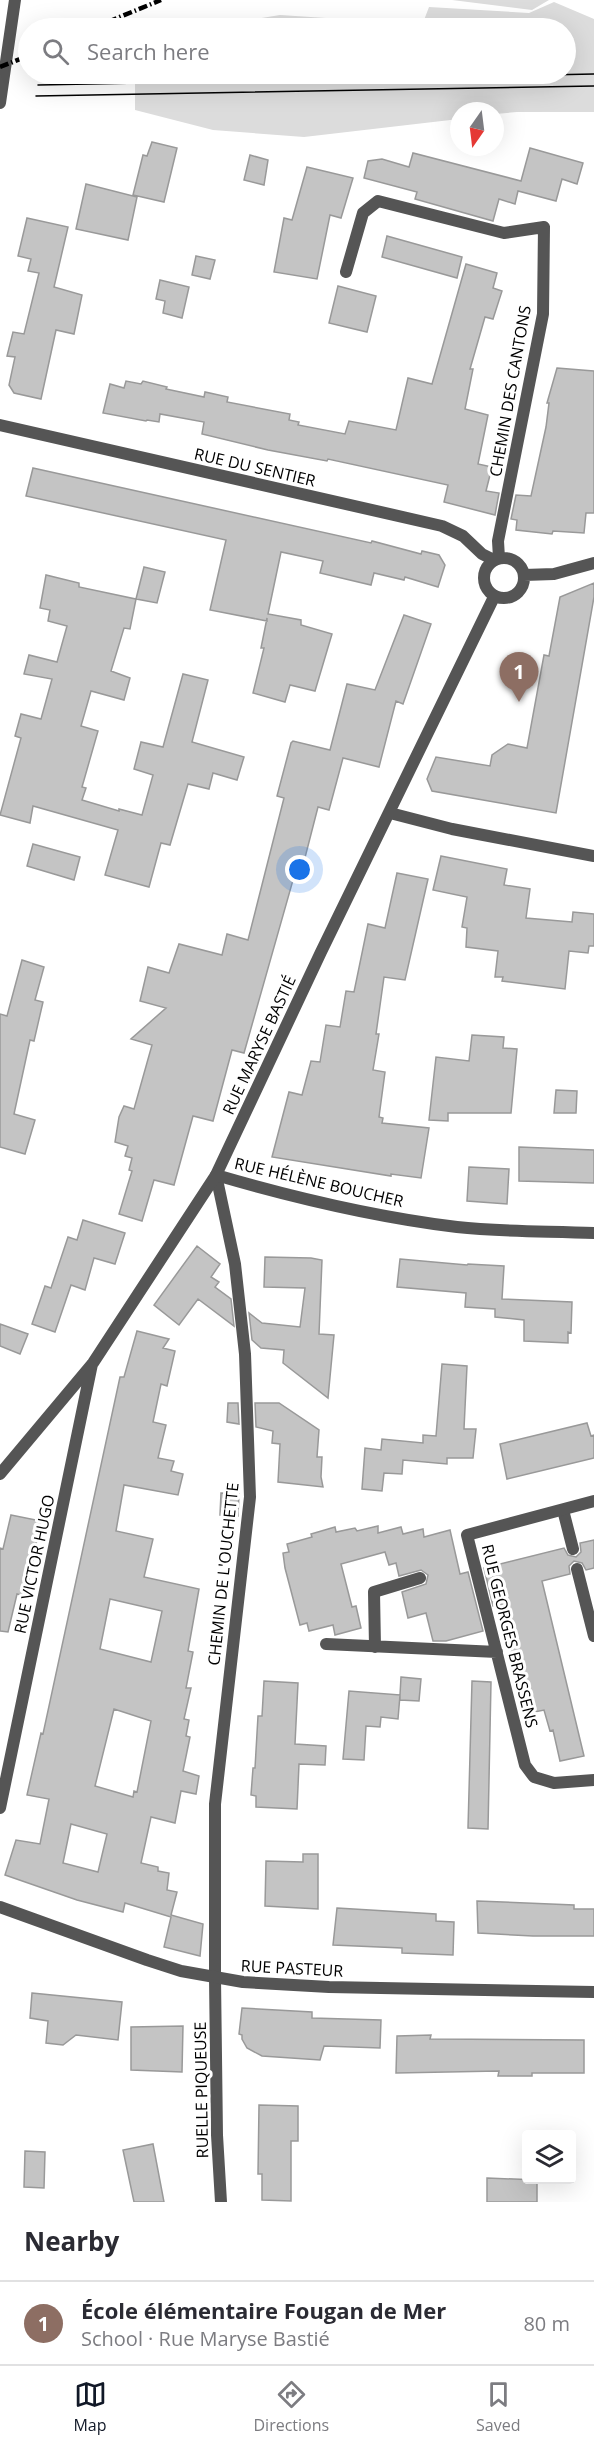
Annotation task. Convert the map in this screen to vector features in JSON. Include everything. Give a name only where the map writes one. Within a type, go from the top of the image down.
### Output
[{"type":"street","points":[[0,103],[15,0]]},
{"type":"street","name":"CHEMIN DES CANTONS","points":[[346,272],[363,213],[378,201],[504,233],[544,227],[543,314],[496,559]]},
{"type":"street","name":"RUE DU SENTIER","points":[[0,425],[442,526],[463,536],[482,554],[496,559]]},
{"type":"street","points":[[496,559],[510,559],[518,563],[524,575],[524,585],[516,595],[503,599],[494,597],[485,588],[483,580],[486,568],[496,559]]},
{"type":"street","points":[[524,575],[554,573],[594,563]]},
{"type":"street","name":"RUE MARYSE BASTIÉ","points":[[0,1474],[93,1363],[216,1175],[494,597]]},
{"type":"street","points":[[390,813],[452,829],[594,856]]},
{"type":"street","name":"RUE HÉLÈNE BOUCHER","points":[[216,1175],[264,1189],[376,1215],[459,1227],[594,1233]]},
{"type":"street","name":"CHEMIN DE L'OUCHETTE","points":[[215,1978],[215,1804],[250,1497],[245,1354],[235,1264],[216,1175]]},
{"type":"street","name":"RUE VICTOR HUGO","points":[[0,1808],[93,1363]]},
{"type":"street","name":"RUE GEORGES BRASSENS","points":[[594,1501],[467,1535],[525,1765],[534,1776],[554,1783],[594,1780]]},
{"type":"street","points":[[563,1509],[573,1549]]},
{"type":"street","points":[[578,1569],[594,1636]]},
{"type":"street","points":[[375,1647],[374,1592],[420,1578]]},
{"type":"street","points":[[326,1644],[497,1652]]},
{"type":"street","name":"RUE PASTEUR","points":[[0,1907],[147,1960],[243,1983],[594,1992]]},
{"type":"street","name":"RUELLE PIQUEUSE","points":[[215,1978],[217,2134],[221,2202]]},
{"type":"shaded area","points":[[452,0],[549,0],[532,10]]},
{"type":"shaded area","points":[[554,2],[594,19],[594,112],[504,113],[504,102],[450,102],[450,120],[304,137],[213,130],[135,110],[135,84],[576,84],[576,18],[425,18],[429,7],[529,13]]},
{"type":"shaded area","points":[[280,15],[326,18],[262,18]]},
{"type":"building","points":[[152,142],[177,148],[164,202],[133,195],[143,155],[147,156]]},
{"type":"building","points":[[530,148],[583,163],[577,184],[562,179],[556,201],[518,191],[515,204],[499,199],[493,221],[415,199],[417,192],[364,178],[368,161],[382,159],[409,167],[413,153],[521,181]]},
{"type":"building","points":[[250,155],[268,160],[264,185],[244,180]]},
{"type":"building","points":[[307,167],[353,178],[341,218],[330,215],[317,279],[274,272],[284,218],[292,220]]},
{"type":"building","points":[[86,184],[137,197],[128,240],[76,229]]},
{"type":"building","points":[[27,218],[68,227],[54,287],[82,295],[74,334],[56,330],[41,399],[14,393],[9,385],[15,357],[7,356],[13,332],[24,334],[39,273],[28,271],[31,259],[18,256]]},
{"type":"building","points":[[387,236],[462,257],[457,278],[382,257]]},
{"type":"building","points":[[196,256],[215,260],[210,279],[192,275]]},
{"type":"building","points":[[466,264],[497,273],[493,288],[502,291],[493,319],[485,317],[470,369],[473,369],[465,409],[488,415],[478,464],[492,467],[486,491],[499,493],[495,515],[444,502],[448,485],[328,459],[327,461],[268,450],[202,434],[204,422],[160,414],[159,422],[146,421],[103,413],[110,384],[124,388],[126,381],[141,384],[143,381],[167,387],[166,389],[204,397],[205,392],[228,397],[227,402],[290,414],[289,420],[299,422],[298,425],[345,434],[349,421],[396,430],[408,378],[432,384]]},
{"type":"building","points":[[160,280],[189,287],[182,318],[163,313],[165,301],[156,299]]},
{"type":"building","points":[[338,286],[376,296],[367,332],[329,323]]},
{"type":"building","points":[[557,368],[594,371],[594,513],[586,513],[584,533],[553,531],[552,534],[516,530],[517,520],[511,519],[516,495],[531,496],[546,427],[549,403],[547,403]]},
{"type":"building","points":[[33,468],[371,543],[372,541],[421,554],[422,551],[439,555],[445,565],[438,587],[405,577],[404,580],[374,573],[371,585],[320,573],[323,561],[281,552],[268,614],[301,620],[301,625],[332,634],[315,691],[290,685],[285,702],[253,693],[264,648],[261,648],[266,621],[210,610],[226,540],[26,496]]},
{"type":"building","points":[[144,567],[165,572],[157,603],[136,599]]},
{"type":"building","points":[[46,575],[79,583],[79,587],[136,599],[130,629],[124,628],[111,671],[130,678],[124,700],[91,691],[81,726],[98,731],[82,787],[86,788],[82,800],[142,815],[153,775],[134,769],[141,742],[163,747],[183,674],[208,680],[192,742],[244,757],[237,780],[213,773],[209,789],[188,784],[170,845],[161,843],[149,887],[105,875],[118,830],[33,806],[30,823],[0,815],[21,738],[15,736],[21,714],[41,719],[52,679],[24,674],[29,655],[57,662],[67,626],[48,621],[50,610],[40,608]]},
{"type":"building","points":[[594,583],[594,597],[556,813],[432,791],[427,779],[436,757],[490,766],[492,755],[508,744],[527,748],[544,655],[549,656],[560,597]]},
{"type":"building","points":[[404,615],[431,624],[403,704],[396,701],[379,767],[343,758],[329,810],[318,807],[299,881],[293,880],[244,1053],[232,1050],[213,1121],[193,1116],[174,1185],[154,1180],[142,1221],[119,1214],[132,1171],[129,1170],[132,1158],[125,1156],[128,1146],[115,1142],[119,1117],[124,1106],[134,1109],[152,1045],[131,1039],[166,1008],[140,1001],[148,967],[169,973],[179,944],[222,955],[227,934],[248,940],[284,798],[277,796],[291,743],[293,741],[330,750],[347,684],[375,690]]},
{"type":"building","points":[[33,844],[80,857],[74,880],[27,866]]},
{"type":"building","points":[[441,856],[507,869],[504,885],[530,889],[526,918],[572,922],[573,912],[594,914],[594,946],[589,946],[588,953],[569,951],[565,989],[502,981],[503,977],[495,977],[498,951],[466,947],[467,928],[462,927],[467,897],[433,890]]},
{"type":"building","points":[[397,873],[428,879],[405,980],[384,977],[373,1070],[385,1072],[379,1117],[383,1118],[382,1123],[429,1128],[421,1178],[391,1174],[391,1176],[272,1157],[289,1092],[302,1095],[311,1061],[320,1062],[326,1025],[340,1027],[346,991],[354,992],[368,924],[385,928]]},
{"type":"building","points":[[22,960],[44,967],[35,1000],[43,1002],[34,1041],[30,1040],[14,1114],[35,1120],[25,1154],[0,1147],[0,1014],[7,1016]]},
{"type":"building","points":[[472,1035],[504,1037],[503,1048],[517,1049],[511,1113],[448,1113],[448,1121],[429,1120],[436,1057],[469,1061]]},
{"type":"building","points":[[556,1090],[577,1091],[576,1113],[554,1113]]},
{"type":"building","points":[[519,1147],[594,1150],[594,1183],[519,1181]]},
{"type":"building","points":[[469,1167],[509,1169],[507,1204],[467,1201]]},
{"type":"building","points":[[83,1220],[125,1233],[115,1264],[94,1258],[85,1290],[71,1285],[55,1332],[32,1324],[45,1286],[51,1288],[68,1237],[77,1240]]},
{"type":"building","points":[[197,1246],[220,1264],[211,1277],[219,1282],[215,1287],[231,1299],[234,1326],[198,1299],[179,1325],[154,1305]]},
{"type":"building","points":[[265,1257],[322,1260],[319,1334],[334,1335],[328,1398],[283,1363],[284,1350],[261,1348],[252,1340],[249,1313],[262,1323],[300,1327],[305,1288],[264,1287]]},
{"type":"building","points":[[400,1259],[504,1266],[502,1299],[572,1302],[571,1333],[568,1332],[568,1343],[524,1341],[524,1320],[495,1317],[495,1309],[465,1307],[466,1293],[397,1287]]},
{"type":"building","points":[[0,1324],[28,1334],[20,1354],[0,1346]]},
{"type":"building","points":[[137,1331],[169,1339],[163,1348],[175,1351],[167,1386],[161,1384],[153,1422],[166,1425],[158,1458],[174,1461],[171,1471],[183,1474],[178,1495],[124,1485],[116,1531],[153,1539],[144,1577],[199,1589],[188,1651],[193,1652],[186,1688],[191,1688],[184,1719],[189,1720],[186,1736],[190,1737],[183,1771],[199,1776],[196,1794],[181,1791],[175,1823],[151,1817],[141,1863],[158,1867],[158,1871],[169,1873],[167,1890],[177,1892],[171,1915],[203,1924],[200,1956],[164,1947],[171,1917],[125,1903],[123,1912],[77,1900],[5,1875],[16,1840],[40,1844],[49,1799],[27,1795],[41,1733],[43,1734],[120,1377],[124,1377]],"holes":[[[110,1599],[162,1611],[151,1662],[100,1649]],[[114,1709],[151,1721],[137,1792],[134,1791],[133,1797],[95,1786]],[[71,1824],[107,1834],[98,1872],[63,1863]]]},
{"type":"building","points":[[442,1364],[467,1366],[464,1429],[476,1429],[473,1458],[447,1458],[447,1464],[403,1460],[402,1474],[384,1473],[382,1491],[362,1489],[365,1448],[381,1450],[382,1439],[423,1443],[423,1435],[436,1436]]},
{"type":"building","points":[[228,1403],[238,1403],[239,1424],[227,1422]]},
{"type":"building","points":[[255,1403],[279,1403],[319,1430],[317,1457],[322,1457],[323,1487],[278,1482],[280,1444],[272,1443],[273,1431],[256,1427]]},
{"type":"building","points":[[587,1423],[591,1436],[594,1435],[594,1458],[507,1479],[500,1444]]},
{"type":"building","points":[[221,1493],[239,1494],[238,1516],[220,1515]]},
{"type":"building","points":[[11,1515],[41,1521],[25,1596],[17,1594],[8,1632],[0,1631],[0,1548],[3,1549]]},
{"type":"building","points":[[378,1526],[378,1533],[401,1527],[403,1534],[423,1529],[424,1537],[450,1530],[460,1574],[468,1572],[483,1631],[446,1641],[433,1641],[426,1613],[408,1618],[402,1592],[426,1584],[428,1575],[421,1570],[399,1576],[396,1563],[389,1565],[385,1552],[341,1564],[352,1607],[356,1606],[361,1628],[335,1635],[333,1625],[309,1631],[307,1623],[300,1625],[285,1568],[283,1553],[289,1552],[287,1544],[335,1527],[336,1532],[355,1528],[357,1531]]},
{"type":"building","points":[[594,1540],[594,1568],[586,1570],[582,1563],[574,1561],[569,1566],[570,1574],[542,1581],[584,1756],[560,1761],[553,1730],[550,1731],[544,1710],[524,1714],[502,1605],[493,1606],[484,1568],[564,1548],[568,1555],[576,1557],[581,1552],[580,1543]]},
{"type":"building","points":[[401,1677],[421,1679],[419,1701],[400,1700]]},
{"type":"building","points":[[264,1681],[298,1683],[295,1744],[326,1746],[325,1765],[299,1764],[297,1809],[256,1807],[256,1796],[251,1795],[258,1716],[262,1716]]},
{"type":"building","points":[[472,1681],[491,1682],[488,1829],[468,1828]]},
{"type":"building","points":[[349,1691],[400,1695],[398,1719],[381,1717],[380,1727],[366,1726],[364,1760],[343,1759]]},
{"type":"building","points":[[303,1854],[318,1854],[318,1909],[265,1906],[266,1861],[303,1862]]},
{"type":"building","points":[[477,1901],[574,1905],[574,1909],[594,1909],[594,1936],[478,1933]]},
{"type":"building","points":[[337,1908],[436,1914],[436,1921],[454,1922],[453,1955],[402,1953],[402,1948],[333,1945]]},
{"type":"building","points":[[32,1993],[122,2002],[118,2040],[76,2035],[63,2045],[46,2043],[48,2021],[30,2018]]},
{"type":"building","points":[[242,2008],[312,2012],[312,2018],[381,2020],[380,2048],[324,2046],[320,2060],[262,2056],[247,2048],[242,2035],[239,2034]]},
{"type":"building","points":[[183,2026],[182,2072],[131,2070],[131,2027]]},
{"type":"building","points":[[431,2035],[430,2039],[584,2040],[584,2073],[532,2073],[532,2076],[498,2076],[499,2071],[396,2073],[397,2036]]},
{"type":"building","points":[[259,2105],[298,2106],[298,2141],[291,2141],[291,2201],[262,2200],[262,2174],[258,2174]]},
{"type":"building","points":[[153,2144],[164,2202],[134,2202],[123,2150]]},
{"type":"building","points":[[25,2151],[45,2152],[44,2188],[24,2187]]},
{"type":"building","points":[[487,2178],[522,2179],[522,2184],[537,2184],[537,2202],[487,2202]]},
{"type":"tram line","points":[[576,74],[594,74]]},
{"type":"tram line","points":[[38,85],[89,84]]},
{"type":"tram line","points":[[36,96],[594,86]]},
{"type":"railway","points":[[117,18],[161,0]]},
{"type":"railway","points":[[0,67],[18,60]]},
{"type":"place","name":"École élémentaire Fougan de Mer","points":[[519,702]]}]
